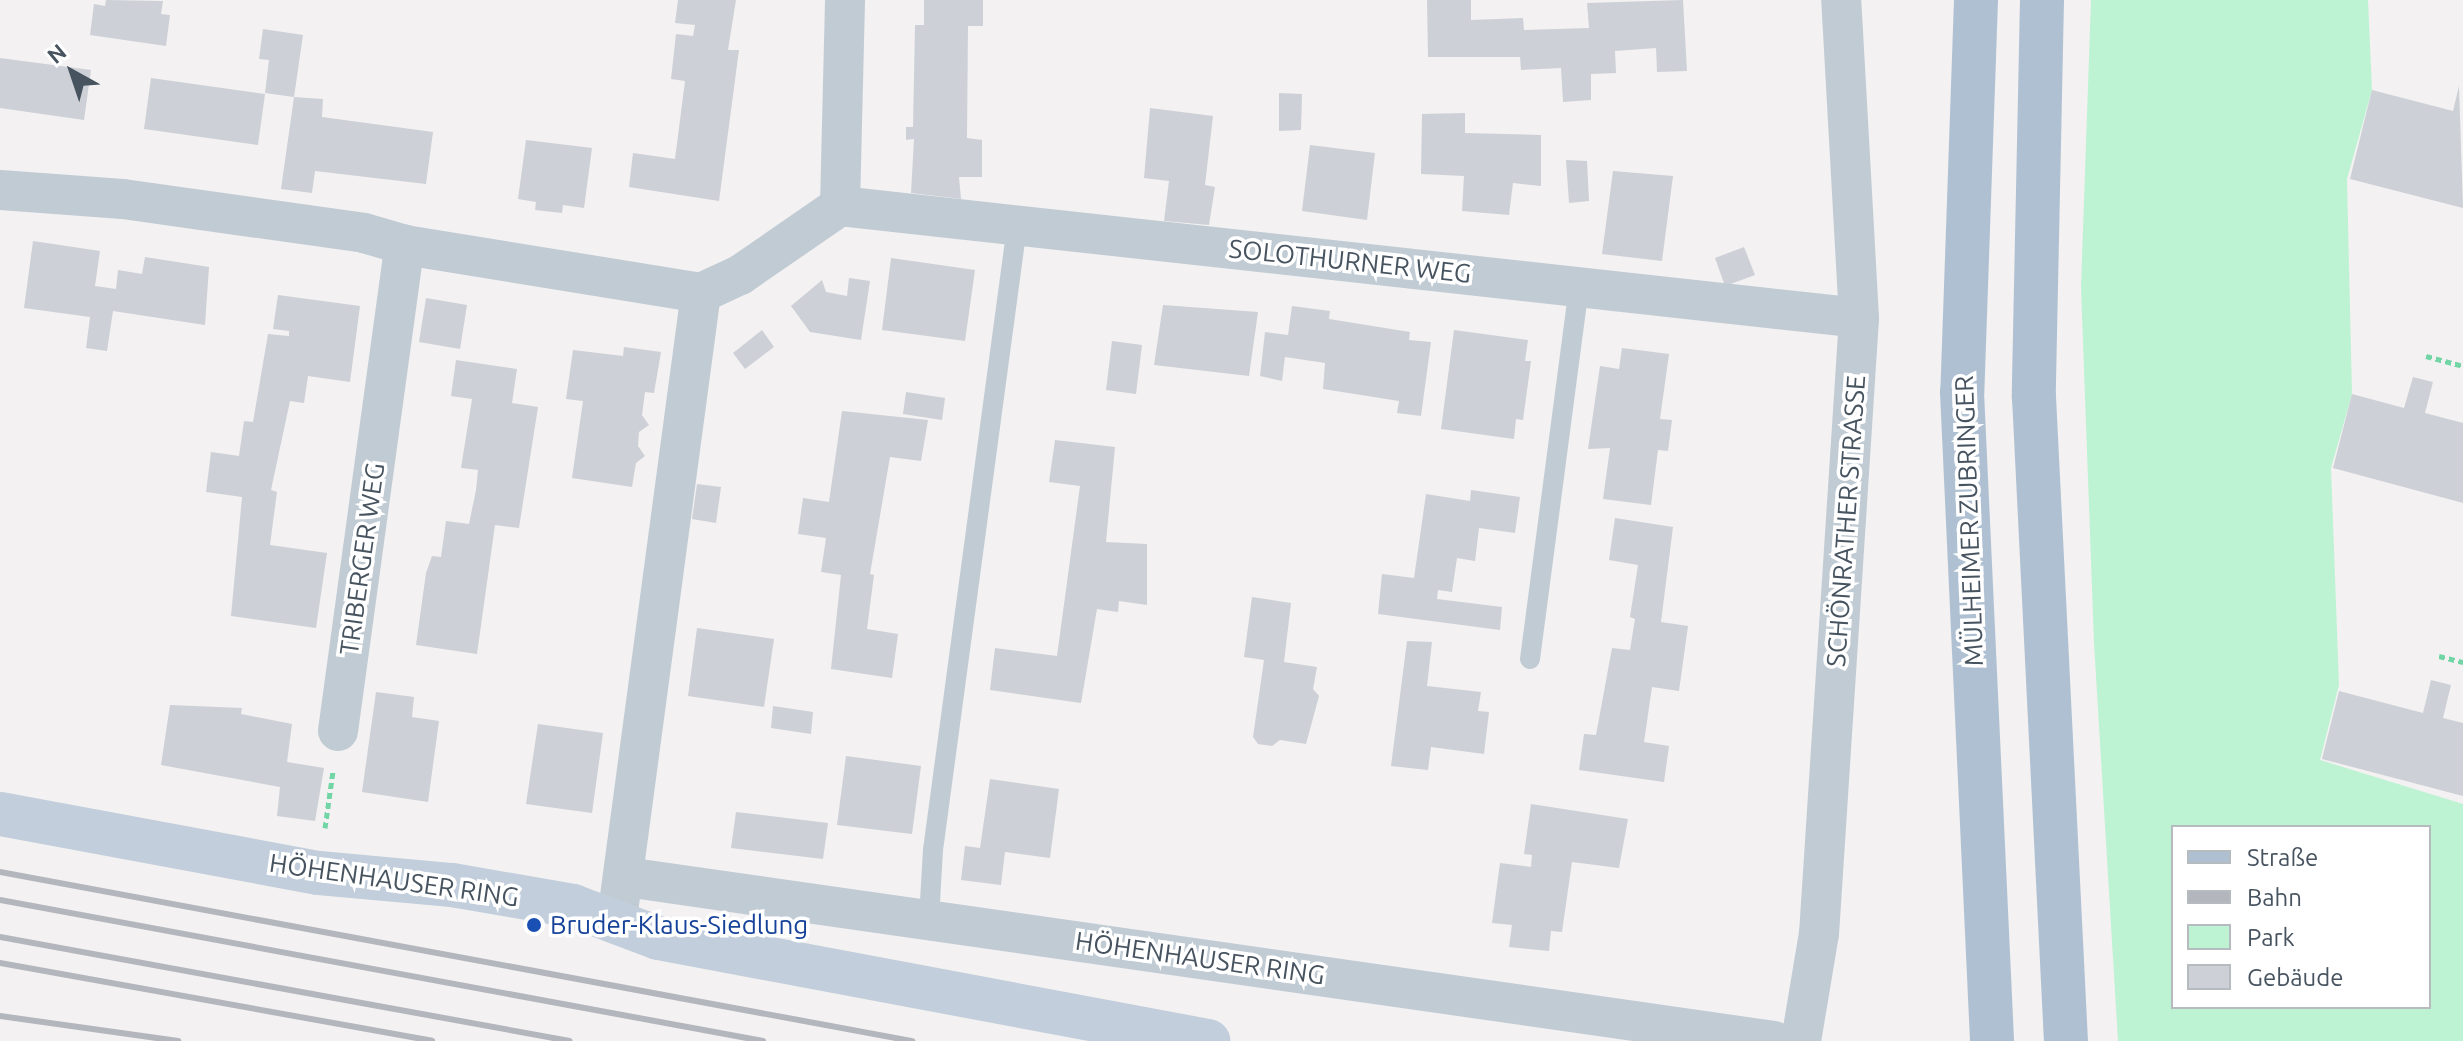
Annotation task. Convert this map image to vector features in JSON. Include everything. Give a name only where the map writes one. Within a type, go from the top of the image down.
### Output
[{"type":"main road","name":"MÜLHEIMER ZUBRINGER","points":[[1976,0],[1962,392],[1992,1041]]},
{"type":"main road","points":[[2042,0],[2034,397],[2066,1041]]},
{"type":"street","points":[[0,190],[138,201],[364,233],[405,245],[701,293],[740,275],[840,206],[845,0]]},
{"type":"street","name":"SCHÖNRATHER STRASSE","points":[[1801,1041],[1819,934],[1859,318],[1841,0]]},
{"type":"street","name":"SOLOTHURNER WEG","points":[[840,206],[1859,318]]},
{"type":"street","name":"TRIBERGER WEG","points":[[338,731],[405,245]]},
{"type":"street","points":[[615,921],[626,877],[701,293]]},
{"type":"street","name":"HÖHENHAUSER RING","points":[[0,814],[319,873],[452,885],[573,906],[658,938],[1208,1041]]},
{"type":"street","name":"HÖHENHAUSER RING","points":[[626,877],[1774,1041]]},
{"type":"lane","points":[[929,919],[933,850],[1017,226]]},
{"type":"lane","points":[[1530,659],[1579,285]]},
{"type":"path","points":[[2426,356],[2463,366]]},
{"type":"path","points":[[2439,656],[2463,662]]},
{"type":"path","points":[[319,873],[338,731]]},
{"type":"green space","points":[[2091,0],[2368,0],[2372,90],[2347,179],[2352,394],[2331,468],[2339,685],[2320,760],[2463,804],[2463,1041],[2118,1041],[2094,643],[2081,287]]},
{"type":"building","points":[[106,0],[163,1],[161,14],[170,15],[166,46],[90,35],[94,4],[105,6]]},
{"type":"building","points":[[678,0],[736,0],[728,50],[739,50],[719,201],[629,187],[633,153],[675,159],[685,81],[671,79],[676,34],[693,36],[695,25],[675,23]]},
{"type":"building","points":[[924,0],[983,0],[983,26],[968,26],[967,138],[982,140],[982,177],[959,177],[961,199],[911,193],[914,139],[906,140],[906,127],[913,127],[915,25],[924,25]]},
{"type":"building","points":[[1427,0],[1471,0],[1471,20],[1523,18],[1524,30],[1589,28],[1587,3],[1683,0],[1687,71],[1657,72],[1656,48],[1615,51],[1616,73],[1591,74],[1591,100],[1563,102],[1561,68],[1521,70],[1520,57],[1428,57]]},
{"type":"building","points":[[263,29],[303,35],[294,97],[265,93],[269,60],[259,59]]},
{"type":"building","points":[[0,58],[91,70],[84,120],[0,108]]},
{"type":"building","points":[[151,78],[265,94],[258,145],[144,129]]},
{"type":"building","points":[[2459,86],[2463,208],[2350,179],[2372,90],[2453,111]]},
{"type":"building","points":[[1279,93],[1302,94],[1301,130],[1279,131]]},
{"type":"building","points":[[294,97],[323,99],[322,117],[433,132],[426,184],[315,171],[312,193],[281,189]]},
{"type":"building","points":[[1150,108],[1213,116],[1205,185],[1215,187],[1209,225],[1164,221],[1169,181],[1144,178]]},
{"type":"building","points":[[1465,113],[1465,133],[1541,135],[1541,186],[1513,183],[1509,215],[1462,211],[1464,176],[1421,174],[1422,114]]},
{"type":"building","points":[[526,140],[592,148],[584,208],[563,205],[562,213],[535,210],[536,202],[518,199]]},
{"type":"building","points":[[1310,145],[1375,153],[1367,220],[1302,211]]},
{"type":"building","points":[[1566,160],[1587,161],[1589,201],[1569,203]]},
{"type":"building","points":[[1613,171],[1673,176],[1662,261],[1602,254]]},
{"type":"building","points":[[33,241],[100,251],[95,286],[116,289],[118,270],[142,274],[145,257],[209,267],[205,325],[113,311],[107,351],[86,348],[90,317],[24,308]]},
{"type":"building","points":[[1744,247],[1755,275],[1725,286],[1715,258]]},
{"type":"building","points":[[891,258],[975,270],[965,341],[882,330]]},
{"type":"building","points":[[849,278],[870,281],[861,340],[810,332],[791,306],[822,280],[826,292],[847,296]]},
{"type":"building","points":[[278,295],[360,306],[350,382],[308,376],[304,403],[290,401],[271,490],[277,492],[270,545],[327,553],[316,628],[231,616],[242,497],[206,492],[211,452],[239,456],[244,421],[253,422],[268,334],[289,336],[289,331],[273,329]]},
{"type":"building","points":[[426,298],[467,305],[460,349],[419,342]]},
{"type":"building","points":[[1163,305],[1258,312],[1249,376],[1154,365]]},
{"type":"building","points":[[1292,306],[1330,311],[1329,319],[1410,332],[1409,340],[1431,342],[1421,416],[1397,413],[1399,401],[1323,389],[1325,363],[1285,357],[1282,381],[1260,376],[1265,332],[1288,335]]},
{"type":"building","points":[[762,330],[774,347],[745,369],[733,353]]},
{"type":"building","points":[[1454,330],[1528,340],[1525,361],[1531,361],[1523,420],[1516,419],[1514,439],[1441,429]]},
{"type":"building","points":[[1112,341],[1142,345],[1136,394],[1106,390]]},
{"type":"building","points":[[624,347],[661,352],[654,393],[645,392],[642,415],[649,425],[639,432],[638,446],[645,456],[636,463],[632,487],[572,478],[583,401],[566,399],[573,350],[623,356]]},
{"type":"building","points":[[1622,348],[1669,354],[1660,419],[1672,420],[1668,451],[1658,450],[1651,505],[1603,499],[1610,448],[1588,449],[1600,366],[1619,369]]},
{"type":"building","points":[[456,360],[517,369],[512,403],[538,407],[519,528],[495,525],[477,654],[416,645],[426,573],[432,556],[441,557],[446,521],[469,524],[476,490],[478,470],[461,468],[472,399],[451,396]]},
{"type":"building","points":[[2413,377],[2433,382],[2425,413],[2463,423],[2463,503],[2333,468],[2352,394],[2404,408]]},
{"type":"building","points":[[906,392],[945,398],[942,420],[903,414]]},
{"type":"building","points":[[842,411],[928,420],[921,461],[890,457],[870,574],[874,575],[867,629],[898,634],[892,678],[831,669],[841,575],[821,572],[826,538],[798,534],[803,498],[829,502]]},
{"type":"building","points":[[1055,440],[1115,447],[1106,542],[1147,544],[1147,605],[1119,601],[1118,612],[1097,609],[1081,703],[990,690],[995,648],[1057,656],[1080,486],[1049,482]]},
{"type":"building","points":[[697,484],[721,487],[716,523],[692,519]]},
{"type":"building","points":[[1471,490],[1520,497],[1515,533],[1479,528],[1475,561],[1457,558],[1452,592],[1438,590],[1437,599],[1502,607],[1500,630],[1378,614],[1382,574],[1414,578],[1426,494],[1470,501]]},
{"type":"building","points":[[1615,518],[1673,527],[1661,622],[1688,626],[1679,691],[1652,687],[1644,742],[1669,746],[1664,782],[1579,770],[1584,734],[1596,735],[1612,648],[1630,650],[1635,619],[1630,617],[1638,565],[1609,560]]},
{"type":"building","points":[[1252,597],[1291,603],[1284,662],[1317,667],[1313,689],[1319,696],[1306,744],[1280,740],[1272,746],[1258,744],[1253,737],[1264,660],[1244,657]]},
{"type":"building","points":[[697,628],[774,639],[764,707],[688,696]]},
{"type":"building","points":[[1407,641],[1432,642],[1427,686],[1481,692],[1478,711],[1489,712],[1484,754],[1431,747],[1428,770],[1391,766]]},
{"type":"building","points":[[2431,680],[2451,685],[2443,718],[2463,723],[2463,796],[2322,759],[2339,691],[2423,713]]},
{"type":"building","points":[[376,692],[414,697],[412,717],[439,721],[428,802],[362,792]]},
{"type":"building","points":[[170,705],[242,708],[241,714],[292,724],[287,762],[324,768],[315,821],[277,816],[280,787],[161,765]]},
{"type":"building","points":[[773,706],[813,712],[811,734],[771,728]]},
{"type":"building","points":[[538,724],[603,733],[592,813],[526,804]]},
{"type":"building","points":[[846,756],[921,766],[912,834],[837,825]]},
{"type":"building","points":[[990,779],[1059,789],[1050,858],[1005,852],[1001,885],[961,880],[965,846],[980,848]]},
{"type":"building","points":[[1531,804],[1628,819],[1619,868],[1572,862],[1562,932],[1551,931],[1549,951],[1509,947],[1512,925],[1492,923],[1500,863],[1531,867],[1532,855],[1524,854]]},
{"type":"building","points":[[736,812],[828,823],[823,859],[731,848]]},
{"type":"railway","points":[[0,872],[912,1041]]},
{"type":"railway","points":[[0,900],[763,1041]]},
{"type":"railway","points":[[0,937],[570,1041]]},
{"type":"railway","points":[[0,963],[432,1041]]},
{"type":"railway","points":[[0,1016],[178,1041]]},
{"type":"place","name":"Bruder-Klaus-Siedlung","points":[[534,925]]}]
